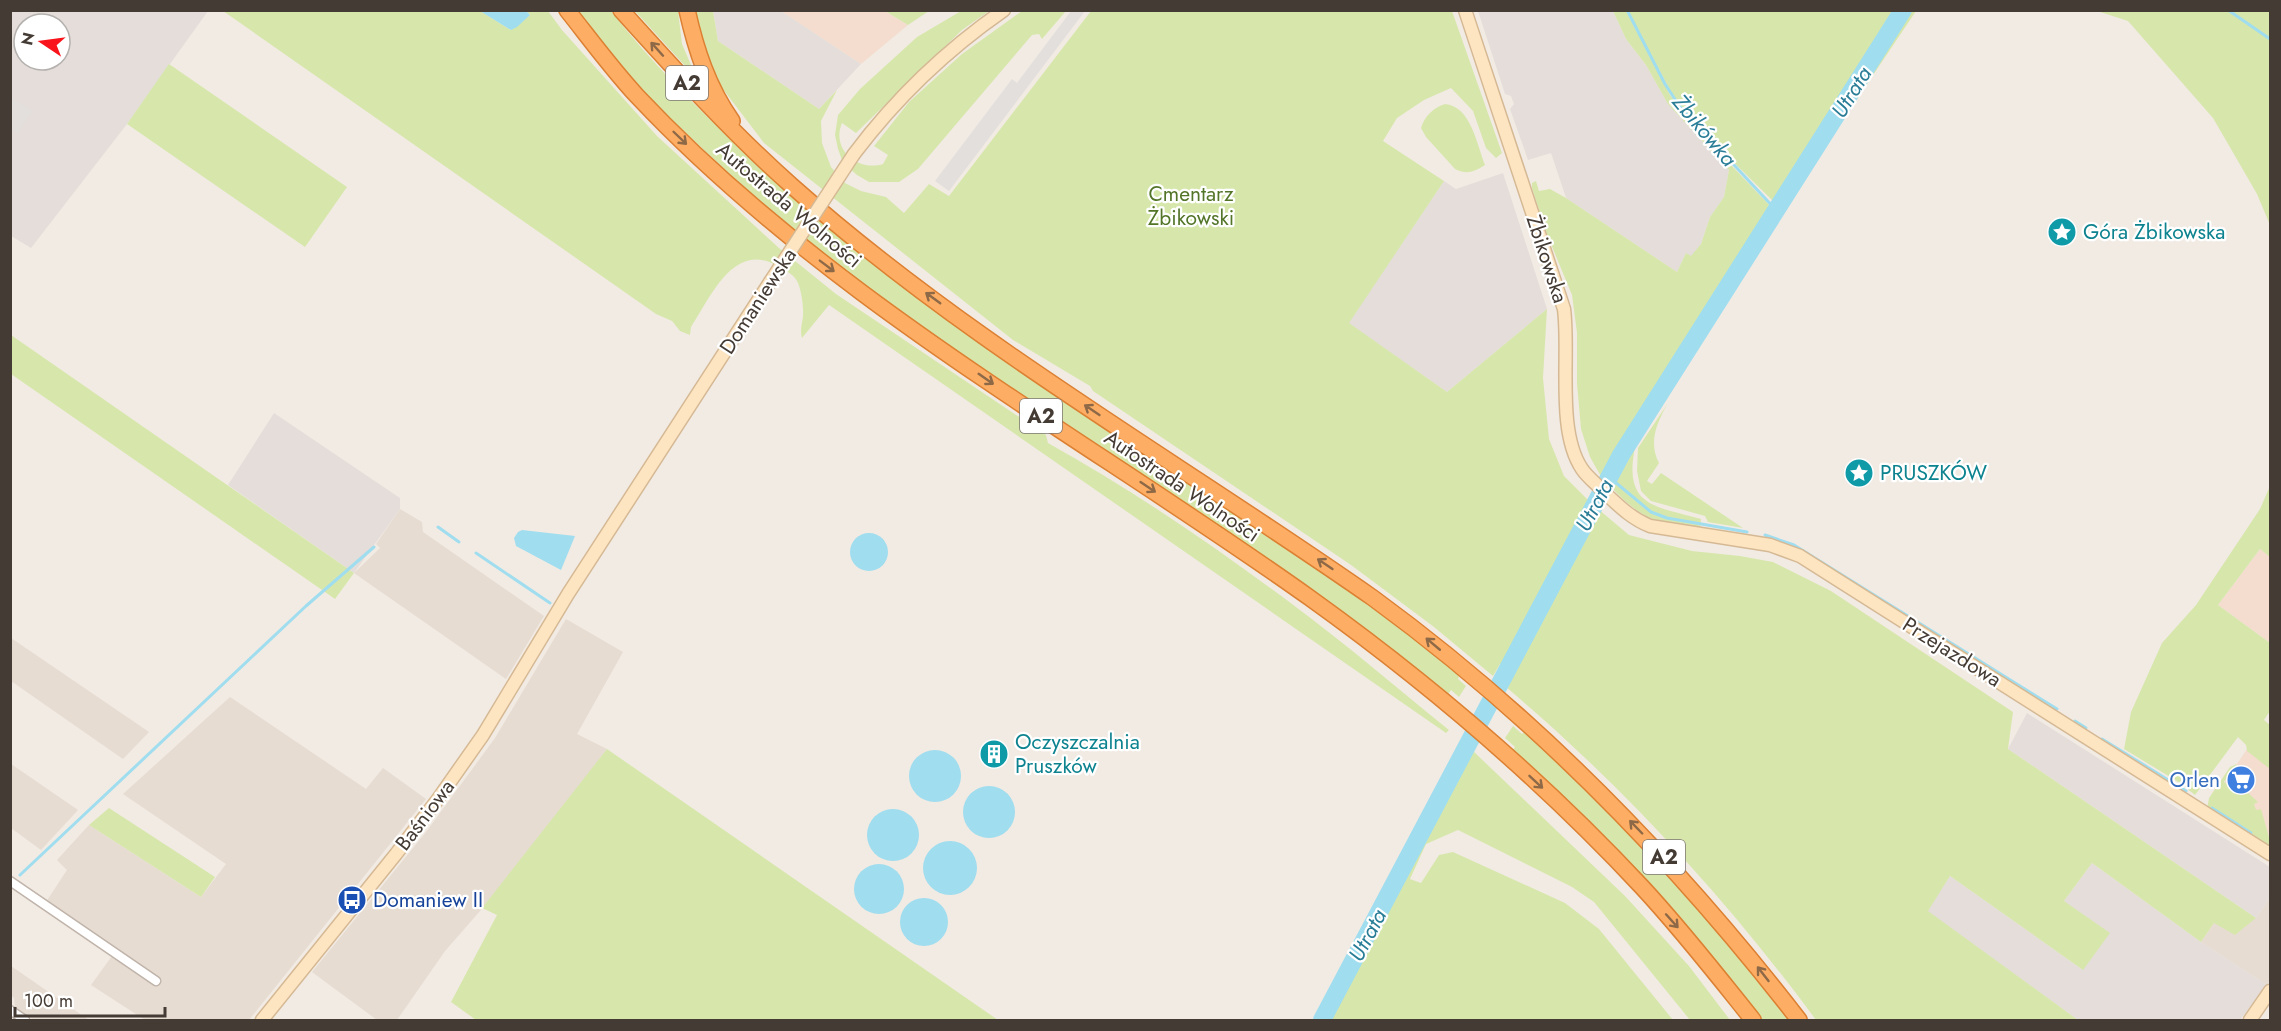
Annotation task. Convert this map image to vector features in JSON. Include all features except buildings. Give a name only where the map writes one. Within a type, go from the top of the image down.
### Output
[{"type":"highway","name":"Autostrada Wolności","points":[[567,10],[638,97],[723,178],[822,263],[985,379],[1131,475],[1304,594],[1386,655],[1460,715],[1567,811],[1643,888],[1684,934],[1753,1020]]},
{"type":"highway","name":"Autostrada Wolności","points":[[621,10],[692,89],[755,152],[794,188],[899,273],[1008,353],[1365,592],[1419,632],[1511,709],[1596,788],[1660,853],[1747,953],[1799,1020]]},
{"type":"highway","points":[[687,10],[695,47],[708,80],[729,116],[755,152]]},
{"type":"street","name":"Domaniewska","points":[[568,594],[854,154],[879,121],[934,64],[1004,10]]},
{"type":"street","name":"Żbikowska","points":[[1465,10],[1564,309],[1567,334],[1566,404],[1569,431],[1582,469],[1614,501]]},
{"type":"street","name":"Przejazdowa","points":[[1614,501],[1637,521],[1650,526],[1770,545],[1800,556],[2271,855]]},
{"type":"street","name":"Baśniowa","points":[[262,1020],[445,790],[483,735],[568,594]]},
{"type":"street","points":[[10,881],[156,981]]},
{"type":"street","points":[[2250,1020],[2271,991]]},
{"type":"street","points":[[10,1010],[25,1020]]},
{"type":"shaded area","points":[[11,11],[208,11],[127,124],[31,248],[11,236]]},
{"type":"shaded area","points":[[713,11],[781,11],[861,64],[819,109],[718,41]]},
{"type":"shaded area","points":[[781,11],[885,11],[908,25],[861,64]]},
{"type":"shaded area","points":[[1071,11],[1085,11],[949,191],[935,181],[1012,79],[1017,83]]},
{"type":"shaded area","points":[[1478,11],[1613,11],[1626,39],[1646,65],[1668,104],[1729,170],[1724,197],[1710,217],[1701,244],[1691,257],[1686,253],[1677,272],[1566,198],[1551,153],[1528,160],[1510,109],[1514,104],[1511,96],[1505,94]]},
{"type":"shaded area","points":[[10,97],[32,111],[17,133],[11,128]]},
{"type":"shaded area","points":[[1503,173],[1547,309],[1447,392],[1348,323],[1444,181],[1456,189]]},
{"type":"shaded area","points":[[274,413],[400,498],[400,509],[354,573],[228,485]]},
{"type":"shaded area","points":[[400,509],[422,522],[423,532],[544,616],[506,679],[354,573],[380,548],[376,544]]},
{"type":"shaded area","points":[[2260,549],[2270,557],[2270,643],[2218,605]]},
{"type":"shaded area","points":[[566,619],[623,652],[577,734],[607,749],[522,863],[445,951],[397,1020],[377,1020],[312,972],[426,832],[495,738]]},
{"type":"shaded area","points":[[10,638],[149,732],[123,759],[11,681]]},
{"type":"shaded area","points":[[230,697],[366,789],[383,768],[426,799],[249,1020],[145,1020],[91,985],[112,956],[46,902],[67,870],[57,860],[89,825],[201,897],[226,864],[123,794]]},
{"type":"shaded area","points":[[2027,713],[2270,867],[2270,898],[2256,918],[2008,749]]},
{"type":"shaded area","points":[[2247,749],[2270,767],[2270,849],[2207,809]]},
{"type":"shaded area","points":[[11,764],[78,810],[41,850],[11,828]]},
{"type":"shaded area","points":[[2092,863],[2201,942],[2267,985],[2240,1020],[2078,1020],[1927,911],[1950,876],[2083,970],[2064,901]]},
{"type":"shaded area","points":[[2270,898],[2270,980],[2267,985],[2201,942],[2214,923],[2256,918]]},
{"type":"shaded area","points":[[10,966],[89,1020],[34,1020],[15,1008],[14,998],[11,995]]},
{"type":"green space","points":[[223,11],[480,11],[511,30],[530,15],[526,11],[548,11],[562,30],[657,136],[779,248],[836,294],[1046,435],[1048,443],[1142,499],[1233,561],[1332,635],[1449,730],[1446,733],[829,305],[802,338],[801,293],[796,280],[786,271],[762,260],[748,260],[736,266],[715,288],[691,327],[690,335],[680,331],[672,321],[656,314]]},
{"type":"green space","points":[[578,11],[611,11],[692,102],[814,214],[960,327],[1374,606],[1460,674],[1458,679],[1466,686],[1459,697],[1451,690],[1447,696],[1287,574],[1212,521],[962,355],[845,271],[778,219],[659,108],[608,50]]},
{"type":"green space","points":[[635,11],[678,11],[682,44],[697,79]]},
{"type":"green space","name":"Cmentarz Żbikowski","points":[[695,11],[713,11],[718,41],[819,109],[837,90],[821,121],[822,143],[831,167],[845,183],[861,191],[886,197],[904,213],[929,184],[949,196],[1091,11],[1452,11],[1502,153],[1496,158],[1486,148],[1473,111],[1451,88],[1424,100],[1397,118],[1383,141],[1444,181],[1349,323],[1447,392],[1547,309],[1543,378],[1549,439],[1564,476],[1591,503],[1629,535],[1692,551],[1773,562],[1831,591],[2013,712],[2008,749],[2256,918],[2235,935],[2214,923],[2201,942],[2092,863],[2064,901],[2110,933],[2083,970],[1950,876],[1928,911],[2078,1020],[1816,1020],[1746,930],[1671,844],[1591,763],[1506,687],[1513,673],[1500,664],[1493,676],[1434,627],[1351,565],[1093,391],[1090,386],[1013,340],[764,143],[716,80],[699,38]]},
{"type":"green space","points":[[885,11],[929,11],[908,25]]},
{"type":"green space","points":[[961,11],[989,11],[962,30],[856,133],[842,123],[840,142],[843,150],[849,156],[864,165],[883,164],[888,155],[874,146],[909,102],[962,54],[1022,11],[1066,11],[1042,39],[1039,34],[1032,35],[918,169],[899,182],[869,182],[857,175],[843,163],[838,149],[835,135],[838,115],[860,89],[917,37]]},
{"type":"green space","points":[[1613,11],[1626,11],[1670,95],[1711,144],[1771,207],[1639,416],[1603,480],[1590,457],[1581,429],[1577,384],[1577,333],[1572,295],[1546,232],[1532,183],[1536,181],[1539,191],[1550,189],[1566,198],[1677,272],[1686,253],[1691,256],[1701,244],[1710,217],[1724,197],[1729,170],[1668,104],[1646,65],[1626,39]]},
{"type":"green space","points":[[1628,11],[1896,11],[1774,202],[1714,143],[1674,98]]},
{"type":"green space","points":[[1908,11],[1916,11],[1841,123],[1635,447],[1633,467],[1634,482],[1638,493],[1646,501],[1657,506],[1701,519],[1700,530],[1650,518],[1631,506],[1610,486],[1644,426]]},
{"type":"green space","points":[[2097,11],[2270,11],[2270,225],[2257,194],[2213,118],[2128,21]]},
{"type":"green space","points":[[169,64],[347,187],[305,247],[127,124]]},
{"type":"green space","points":[[1445,104],[1454,106],[1467,119],[1476,137],[1485,165],[1470,172],[1459,171],[1426,137],[1421,128],[1424,120],[1437,107]]},
{"type":"green space","points":[[11,335],[354,573],[335,599],[11,374]]},
{"type":"green space","points":[[1668,403],[1655,432],[1654,447],[1659,463],[1647,481],[1652,484],[1661,473],[1743,528],[1708,522],[1705,516],[1651,501],[1641,491],[1637,471],[1638,448]]},
{"type":"green space","points":[[2270,486],[2270,557],[2260,549],[2218,605],[2270,643],[2270,711],[2264,720],[2270,725],[2270,769],[2247,751],[2246,745],[2238,737],[2195,795],[2180,783],[2124,749],[2131,712],[2162,643],[2196,605],[2260,509]]},
{"type":"green space","points":[[1513,726],[1522,734],[1526,730],[1563,763],[1686,890],[1791,1020],[1760,1020],[1512,751],[1515,747],[1505,738]]},
{"type":"green space","points":[[607,749],[998,1020],[476,1020],[451,1002],[497,915],[482,908]]},
{"type":"green space","points":[[1472,750],[1625,896],[1689,966],[1730,1020],[1690,1020],[1594,902],[1572,887],[1458,830],[1426,844],[1410,879],[1421,883],[1439,855],[1453,852],[1565,903],[1599,929],[1673,1020],[1329,1020],[1402,875]]},
{"type":"green space","points":[[2237,764],[2224,782],[2243,795],[2246,791],[2258,802],[2254,804],[2256,810],[2261,809],[2270,848],[2207,809],[2209,798],[2230,767]]},
{"type":"green space","points":[[109,808],[215,877],[201,897],[89,825]]},
{"type":"water","points":[[480,11],[526,11],[530,15],[511,30]]},
{"type":"water","points":[[522,530],[575,536],[561,570],[516,546],[514,538]]},
{"type":"water","points":[[869,533],[883,538],[888,552],[883,566],[869,571],[855,566],[850,552],[855,538]]},
{"type":"water","points":[[930,750],[940,750],[954,757],[961,776],[954,795],[940,802],[930,802],[920,798],[913,791],[909,781],[909,771],[913,761],[920,754]]},
{"type":"water","points":[[984,786],[994,786],[1008,793],[1015,812],[1008,831],[994,838],[984,838],[974,834],[967,827],[963,817],[963,807],[967,797],[974,790]]},
{"type":"water","points":[[893,809],[903,811],[911,817],[917,825],[919,835],[917,845],[911,853],[903,859],[893,861],[883,859],[875,853],[869,845],[867,835],[869,825],[875,817],[883,811]]},
{"type":"water","points":[[950,841],[960,843],[969,849],[975,858],[977,868],[975,878],[969,887],[960,893],[950,895],[940,893],[931,887],[925,878],[923,868],[925,858],[931,849],[940,843]]},
{"type":"water","points":[[874,864],[884,864],[897,871],[904,884],[904,894],[897,907],[884,914],[874,914],[865,910],[858,903],[854,894],[854,884],[858,875],[865,868]]},
{"type":"water","points":[[919,898],[929,898],[944,908],[948,922],[944,936],[938,942],[929,946],[919,946],[904,936],[900,927],[900,917],[910,902]]},
{"type":"waterway","name":"Żbikówka","points":[[1627,10],[1665,84],[1680,107],[1776,210]]},
{"type":"waterway","name":"Utrata","points":[[1322,1020],[1621,455],[1903,10]]},
{"type":"waterway","points":[[2228,10],[2270,39]]},
{"type":"waterway","points":[[1609,477],[1651,512],[1667,518],[1747,532]]},
{"type":"waterway","points":[[438,527],[459,542]]},
{"type":"waterway","points":[[1765,535],[1794,545],[2057,709]]},
{"type":"waterway","points":[[20,875],[306,606],[374,547]]},
{"type":"waterway","points":[[476,553],[550,603]]},
{"type":"waterway","points":[[2075,721],[2086,728]]},
{"type":"waterway","points":[[2102,739],[2186,791]]},
{"type":"waterway","points":[[2212,808],[2251,833]]},
{"type":"place","name":"Góra Żbikowska","points":[[2062,232]]},
{"type":"place","name":"PRUSZKÓW","points":[[1859,473]]},
{"type":"place","name":"Oczyszczalnia Pruszków","points":[[994,754]]},
{"type":"place","name":"Orlen","points":[[2241,780]]},
{"type":"place","name":"Domaniew II","points":[[352,900]]}]
